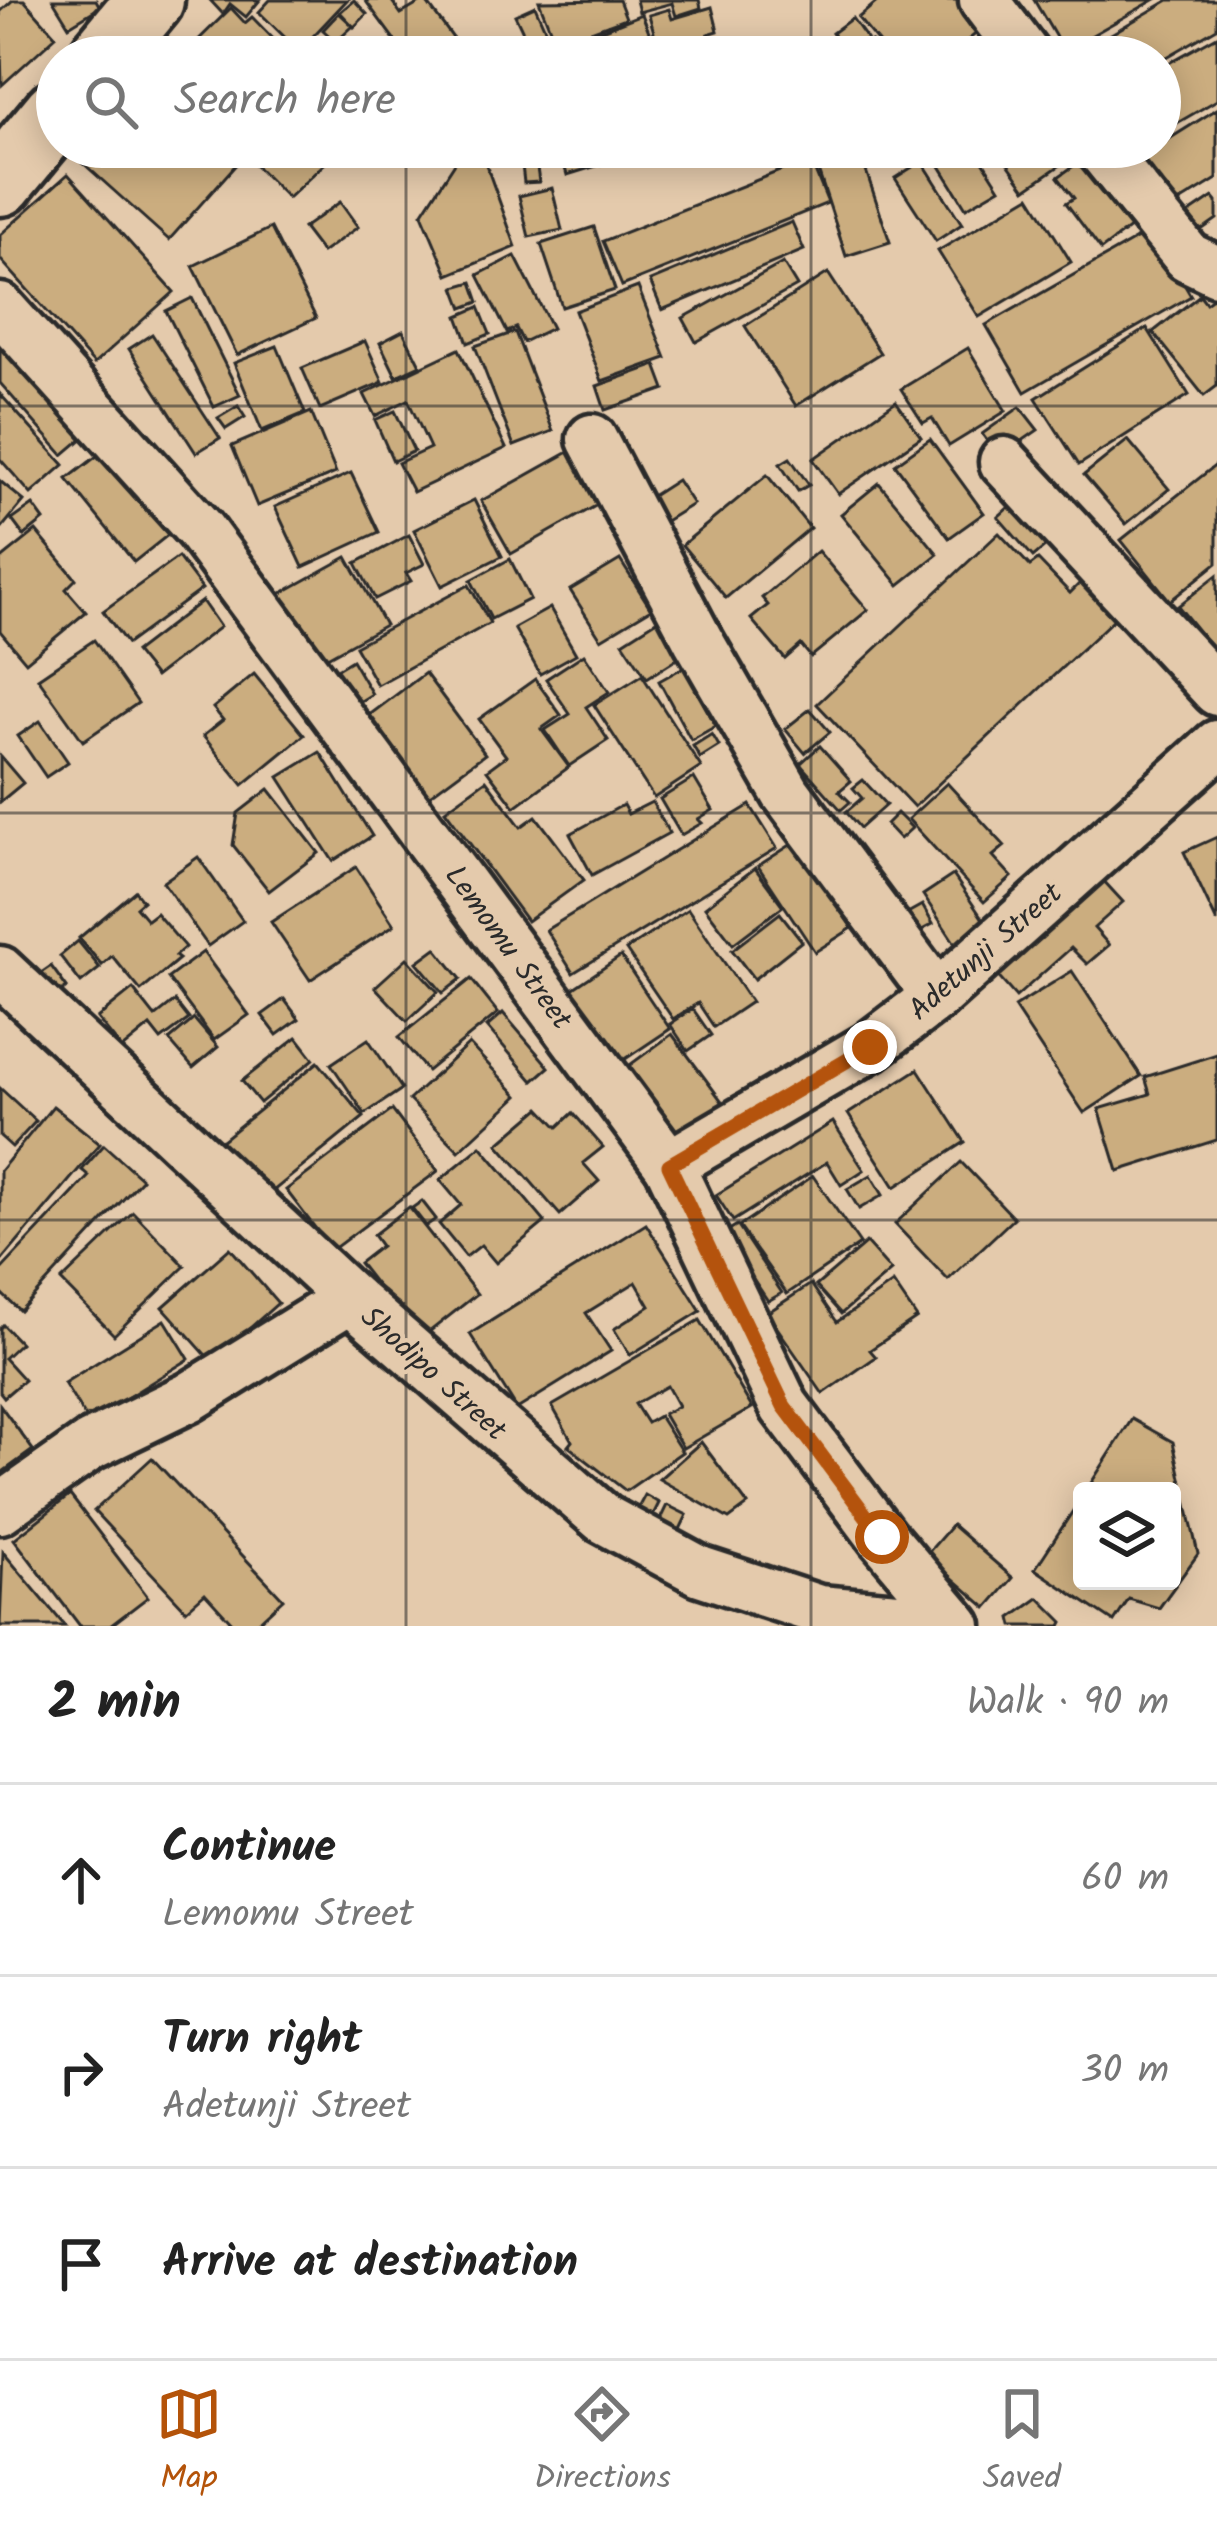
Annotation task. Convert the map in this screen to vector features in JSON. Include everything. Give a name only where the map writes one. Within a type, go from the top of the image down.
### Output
[{"type":"street","points":[[120,36],[150,0]]},
{"type":"street","points":[[984,0],[1011,36]]},
{"type":"street","points":[[0,182],[36,138]]},
{"type":"street","points":[[1116,168],[1188,257],[1217,271]]},
{"type":"street","name":"Lemomu Street","points":[[0,308],[200,530],[669,1165],[784,1406],[882,1537],[955,1624]]},
{"type":"street","points":[[592,440],[786,793],[937,996]]},
{"type":"street","points":[[1004,462],[1217,691]]},
{"type":"street","name":"Adetunji Street","points":[[669,1165],[870,1047],[937,996],[1217,745]]},
{"type":"street","name":"Shodipo Street","points":[[0,971],[350,1298],[604,1520],[700,1571],[819,1610],[955,1624]]},
{"type":"street","points":[[0,1509],[91,1445],[190,1397],[350,1298]]},
{"type":"building","points":[[13,0],[24,0],[56,36],[36,36],[36,54],[2,85],[0,12]]},
{"type":"building","points":[[53,0],[96,0],[100,7],[69,26]]},
{"type":"building","points":[[210,0],[260,0],[246,17],[230,4],[223,14]]},
{"type":"building","points":[[270,0],[347,0],[313,36],[284,36],[259,12]]},
{"type":"building","points":[[354,0],[367,14],[354,27],[340,12]]},
{"type":"building","points":[[365,0],[391,0],[401,14],[425,0],[452,36],[392,36]]},
{"type":"building","points":[[619,0],[626,18],[578,36],[553,36],[539,1]]},
{"type":"building","points":[[636,0],[699,0],[701,8],[676,16],[672,3],[639,12]]},
{"type":"building","points":[[879,0],[961,0],[983,28],[973,36],[873,36],[858,18]]},
{"type":"building","points":[[1034,0],[1154,0],[1090,36],[1055,36]]},
{"type":"building","points":[[1169,0],[1217,0],[1217,28],[1181,49],[1181,36],[1108,36]]},
{"type":"building","points":[[535,6],[548,36],[525,36],[515,15]]},
{"type":"building","points":[[712,7],[718,31],[709,36],[655,36],[649,15],[669,9],[672,19]]},
{"type":"building","points":[[231,8],[245,23],[252,17],[271,36],[202,36]]},
{"type":"building","points":[[339,13],[353,26],[342,36],[330,36],[323,30]]},
{"type":"building","points":[[642,14],[651,36],[586,36]]},
{"type":"building","points":[[852,18],[865,36],[834,36],[832,33]]},
{"type":"building","points":[[1217,36],[1217,100],[1181,121],[1181,56]]},
{"type":"building","points":[[1217,109],[1217,179],[1170,208],[1145,168],[1181,168],[1181,132]]},
{"type":"building","points":[[89,168],[233,168],[169,240]]},
{"type":"building","points":[[258,168],[320,168],[288,198]]},
{"type":"building","points":[[452,168],[487,168],[516,247],[448,275],[422,214]]},
{"type":"building","points":[[522,168],[537,168],[539,182],[524,183]]},
{"type":"building","points":[[787,168],[814,168],[828,203],[622,286],[603,241]]},
{"type":"building","points":[[817,168],[865,168],[890,242],[846,256]]},
{"type":"building","points":[[911,168],[926,168],[962,224],[936,241],[895,178]]},
{"type":"building","points":[[941,168],[987,168],[1000,188],[966,208]]},
{"type":"building","points":[[1011,168],[1056,168],[1026,189]]},
{"type":"building","points":[[1071,168],[1105,168],[1143,218],[1101,250],[1066,203],[1074,198],[1058,177]]},
{"type":"building","points":[[68,174],[174,292],[94,364],[0,259],[0,235]]},
{"type":"building","points":[[552,188],[562,230],[529,237],[519,196]]},
{"type":"building","points":[[1030,196],[1071,262],[979,317],[938,251]]},
{"type":"building","points":[[1213,197],[1217,219],[1200,231],[1188,214]]},
{"type":"building","points":[[340,202],[358,227],[322,253],[303,228]]},
{"type":"building","points":[[792,222],[804,250],[662,310],[650,281]]},
{"type":"building","points":[[594,227],[615,290],[562,307],[541,244]]},
{"type":"building","points":[[271,228],[316,318],[237,355],[193,266]]},
{"type":"building","points":[[1152,230],[1191,296],[1025,392],[986,325]]},
{"type":"building","points":[[515,256],[552,328],[523,342],[516,328],[507,332],[478,275]]},
{"type":"building","points":[[783,263],[797,286],[696,342],[683,318]]},
{"type":"building","points":[[828,273],[880,353],[796,406],[745,326]]},
{"type":"building","points":[[472,282],[479,302],[463,308],[455,287]]},
{"type":"building","points":[[638,287],[666,358],[602,381],[575,311]]},
{"type":"building","points":[[1200,295],[1206,303],[1217,295],[1217,386],[1204,396],[1153,332]]},
{"type":"building","points":[[192,298],[240,395],[214,407],[166,311]]},
{"type":"building","points":[[479,307],[490,334],[468,343],[458,316]]},
{"type":"building","points":[[1147,328],[1189,395],[1079,465],[1036,398]]},
{"type":"building","points":[[0,329],[90,432],[63,455],[0,383]]},
{"type":"building","points":[[403,331],[420,365],[396,376],[380,343]]},
{"type":"building","points":[[515,332],[553,431],[514,446],[475,346]]},
{"type":"building","points":[[152,334],[220,438],[196,453],[129,349]]},
{"type":"building","points":[[365,341],[383,382],[320,409],[302,368]]},
{"type":"building","points":[[277,346],[305,413],[262,431],[234,363]]},
{"type":"building","points":[[968,348],[1006,411],[949,446],[932,418],[923,423],[901,389]]},
{"type":"building","points":[[459,349],[506,448],[413,492],[398,463],[430,448],[408,400],[375,416],[364,394]]},
{"type":"building","points":[[656,365],[665,389],[605,410],[597,386]]},
{"type":"building","points":[[0,394],[64,465],[31,494],[0,459]]},
{"type":"building","points":[[896,401],[921,437],[838,494],[813,459]]},
{"type":"building","points":[[238,406],[245,417],[226,429],[218,418]]},
{"type":"building","points":[[1020,407],[1038,430],[999,457],[982,434]]},
{"type":"building","points":[[395,411],[414,451],[393,461],[375,420]]},
{"type":"building","points":[[311,412],[336,473],[257,506],[232,446]]},
{"type":"building","points":[[930,439],[984,513],[949,538],[895,464]]},
{"type":"building","points":[[1128,440],[1169,489],[1126,524],[1084,475]]},
{"type":"building","points":[[576,448],[606,500],[511,554],[481,501]]},
{"type":"building","points":[[106,449],[173,531],[134,562],[67,479]]},
{"type":"building","points":[[790,458],[809,485],[798,491],[780,464]]},
{"type":"building","points":[[1217,464],[1217,563],[1170,601],[1121,540]]},
{"type":"building","points":[[351,473],[379,532],[303,567],[275,507]]},
{"type":"building","points":[[767,475],[810,528],[726,598],[682,545]]},
{"type":"building","points":[[677,480],[693,504],[664,522],[649,498]]},
{"type":"building","points":[[0,481],[24,501],[0,530]]},
{"type":"building","points":[[879,483],[938,554],[899,585],[841,514]]},
{"type":"building","points":[[474,500],[502,556],[442,586],[414,530]]},
{"type":"building","points":[[1017,500],[1052,541],[1033,557],[998,517]]},
{"type":"building","points":[[33,505],[44,520],[24,536],[12,520]]},
{"type":"building","points":[[36,531],[76,579],[66,589],[86,612],[26,662],[0,631],[0,560]]},
{"type":"building","points":[[999,533],[1030,566],[1038,560],[1070,593],[1081,582],[1115,618],[914,807],[817,704]]},
{"type":"building","points":[[409,535],[424,564],[406,573],[411,581],[375,599],[356,563]]},
{"type":"building","points":[[818,551],[868,610],[811,657],[801,645],[785,659],[751,619],[768,605],[762,598]]},
{"type":"building","points":[[178,557],[202,589],[127,644],[103,611]]},
{"type":"building","points":[[347,557],[385,625],[309,667],[271,599]]},
{"type":"building","points":[[510,559],[530,599],[491,619],[471,580]]},
{"type":"building","points":[[620,560],[651,609],[601,639],[570,590]]},
{"type":"building","points":[[1217,575],[1217,654],[1178,606]]},
{"type":"building","points":[[469,585],[490,623],[377,685],[355,646]]},
{"type":"building","points":[[202,601],[220,627],[155,677],[135,652]]},
{"type":"building","points":[[550,608],[576,654],[540,674],[514,628]]},
{"type":"building","points":[[667,614],[691,650],[647,678],[623,642]]},
{"type":"building","points":[[94,640],[138,703],[83,741],[38,678]]},
{"type":"building","points":[[584,654],[609,692],[586,707],[608,740],[569,766],[545,730],[570,714],[546,679]]},
{"type":"building","points":[[352,660],[372,694],[343,712],[322,678]]},
{"type":"building","points":[[684,667],[716,726],[691,740],[659,681]]},
{"type":"building","points":[[425,673],[485,754],[415,806],[356,725]]},
{"type":"building","points":[[254,674],[304,735],[243,785],[203,736],[223,720],[213,708]]},
{"type":"building","points":[[642,675],[701,767],[654,798],[594,705]]},
{"type":"building","points":[[535,679],[561,715],[541,729],[569,767],[515,807],[487,770],[506,756],[479,719]]},
{"type":"building","points":[[810,709],[830,732],[805,753],[785,729]]},
{"type":"building","points":[[40,721],[68,762],[46,777],[18,736]]},
{"type":"building","points":[[712,734],[719,746],[700,758],[693,746]]},
{"type":"building","points":[[820,746],[851,781],[839,791],[850,802],[841,810],[800,764]]},
{"type":"building","points":[[320,752],[372,836],[333,861],[279,777]]},
{"type":"building","points":[[0,756],[23,783],[0,802]]},
{"type":"building","points":[[694,778],[713,810],[681,835],[660,799]]},
{"type":"building","points":[[486,780],[521,827],[536,816],[584,880],[527,921],[445,810]]},
{"type":"building","points":[[863,780],[886,805],[860,828],[846,812],[862,798],[853,788]]},
{"type":"building","points":[[947,783],[1005,846],[993,856],[1012,877],[984,902],[908,819]]},
{"type":"building","points":[[269,789],[319,853],[269,891],[233,845],[238,813]]},
{"type":"building","points":[[652,802],[669,833],[592,875],[570,834],[623,805],[628,814]]},
{"type":"building","points":[[750,805],[777,848],[573,973],[546,930]]},
{"type":"building","points":[[897,813],[912,828],[900,839],[886,824]]},
{"type":"building","points":[[1217,837],[1217,922],[1184,852]]},
{"type":"building","points":[[795,842],[852,928],[815,952],[758,866]]},
{"type":"building","points":[[198,857],[243,921],[208,946],[163,882]]},
{"type":"building","points":[[356,867],[394,925],[310,980],[271,922]]},
{"type":"building","points":[[755,868],[783,906],[733,944],[705,907]]},
{"type":"building","points":[[953,875],[987,925],[956,945],[923,895]]},
{"type":"building","points":[[1101,878],[1123,902],[1094,928],[1109,945],[1087,964],[1071,948],[1016,997],[994,972]]},
{"type":"building","points":[[135,891],[143,901],[136,907],[147,920],[156,913],[185,947],[175,956],[179,959],[141,991],[112,956],[102,965],[79,938]]},
{"type":"building","points":[[922,905],[933,924],[905,939],[895,920]]},
{"type":"building","points":[[688,909],[751,1002],[714,1027],[698,1003],[673,1019],[626,950]]},
{"type":"building","points":[[780,913],[802,941],[754,979],[732,950]]},
{"type":"building","points":[[78,941],[100,968],[81,983],[60,956]]},
{"type":"building","points":[[436,948],[461,979],[443,993],[417,962]]},
{"type":"building","points":[[203,952],[249,1015],[214,1040],[168,978]]},
{"type":"building","points":[[621,956],[670,1029],[609,1070],[559,998]]},
{"type":"building","points":[[407,958],[438,992],[407,1021],[375,987]]},
{"type":"building","points":[[51,966],[67,988],[48,1001],[32,979]]},
{"type":"building","points":[[1072,971],[1141,1076],[1084,1113],[1014,1007]]},
{"type":"building","points":[[471,979],[498,1013],[427,1071],[399,1037]]},
{"type":"building","points":[[133,989],[155,1017],[175,1001],[189,1019],[161,1040],[150,1026],[122,1049],[97,1018]]},
{"type":"building","points":[[284,999],[299,1019],[277,1035],[262,1015]]},
{"type":"building","points":[[693,1009],[711,1035],[688,1051],[670,1024]]},
{"type":"building","points":[[503,1013],[549,1067],[533,1081],[487,1027]]},
{"type":"building","points":[[194,1019],[218,1047],[193,1068],[169,1040]]},
{"type":"building","points":[[672,1034],[724,1104],[666,1149],[612,1078]]},
{"type":"building","points":[[297,1037],[314,1059],[260,1103],[242,1081]]},
{"type":"building","points":[[368,1039],[402,1089],[365,1114],[331,1064]]},
{"type":"building","points":[[469,1044],[518,1096],[459,1151],[409,1100]]},
{"type":"building","points":[[1217,1054],[1217,1140],[1118,1171],[1099,1109],[1150,1094],[1145,1077]]},
{"type":"building","points":[[318,1062],[364,1117],[267,1196],[221,1141]]},
{"type":"building","points":[[918,1069],[965,1142],[895,1187],[848,1114]]},
{"type":"building","points":[[0,1088],[36,1121],[12,1147],[0,1136]]},
{"type":"building","points":[[53,1106],[100,1144],[0,1263],[0,1171]]},
{"type":"building","points":[[540,1108],[558,1127],[573,1113],[603,1147],[583,1163],[599,1181],[560,1215],[498,1144]]},
{"type":"building","points":[[392,1110],[438,1171],[332,1250],[286,1190]]},
{"type":"building","points":[[833,1122],[864,1170],[841,1185],[827,1162],[733,1221],[716,1195]]},
{"type":"building","points":[[104,1145],[142,1179],[20,1311],[0,1292],[0,1271],[89,1176],[82,1170]]},
{"type":"building","points":[[481,1146],[545,1222],[496,1263],[481,1245],[466,1257],[439,1224],[461,1205],[440,1180]]},
{"type":"building","points":[[961,1162],[1014,1218],[948,1280],[895,1224]]},
{"type":"building","points":[[871,1175],[883,1195],[859,1209],[847,1189]]},
{"type":"building","points":[[813,1176],[860,1244],[787,1294],[739,1226]]},
{"type":"building","points":[[422,1201],[436,1219],[426,1226],[412,1208]]},
{"type":"building","points":[[409,1207],[477,1294],[419,1340],[359,1263],[381,1246],[373,1235]]},
{"type":"building","points":[[133,1212],[185,1266],[114,1335],[61,1281]]},
{"type":"building","points":[[646,1224],[701,1311],[630,1355],[614,1329],[650,1306],[636,1282],[586,1313],[611,1351],[517,1409],[470,1334]]},
{"type":"building","points":[[737,1225],[782,1293],[768,1301],[723,1234]]},
{"type":"building","points":[[866,1243],[891,1271],[841,1314],[816,1286]]},
{"type":"building","points":[[230,1248],[278,1303],[212,1362],[163,1307]]},
{"type":"building","points":[[893,1283],[917,1318],[870,1350],[876,1357],[823,1394],[767,1313],[811,1284],[837,1322]]},
{"type":"building","points":[[165,1320],[189,1359],[88,1422],[64,1383]]},
{"type":"building","points":[[700,1320],[752,1408],[683,1448],[663,1414],[678,1406],[667,1386],[635,1404],[647,1423],[659,1416],[682,1452],[626,1491],[568,1446],[572,1441],[552,1406]]},
{"type":"building","points":[[3,1325],[20,1343],[4,1358],[24,1380],[4,1397],[0,1392]]},
{"type":"building","points":[[0,1405],[33,1450],[0,1474]]},
{"type":"building","points":[[1132,1419],[1173,1442],[1198,1554],[1181,1578],[1181,1482],[1092,1482]]},
{"type":"building","points":[[701,1442],[748,1505],[729,1519],[659,1479]]},
{"type":"building","points":[[152,1458],[283,1599],[254,1626],[235,1626],[205,1593],[186,1610],[94,1511]]},
{"type":"building","points":[[70,1495],[148,1597],[110,1626],[80,1626],[14,1539]]},
{"type":"building","points":[[645,1495],[659,1503],[645,1531],[630,1523]]},
{"type":"building","points":[[667,1505],[687,1515],[674,1542],[654,1532]]},
{"type":"building","points":[[1073,1511],[1073,1590],[1172,1590],[1159,1608],[1129,1599],[1114,1622],[1035,1569]]},
{"type":"building","points":[[952,1525],[1013,1578],[987,1608],[926,1555]]},
{"type":"building","points":[[3,1552],[65,1626],[0,1626]]},
{"type":"building","points":[[1039,1598],[1063,1622],[1061,1626],[1013,1626],[1011,1618]]},
{"type":"route","points":[[870,1047],[669,1165],[784,1406],[882,1537]]}]
